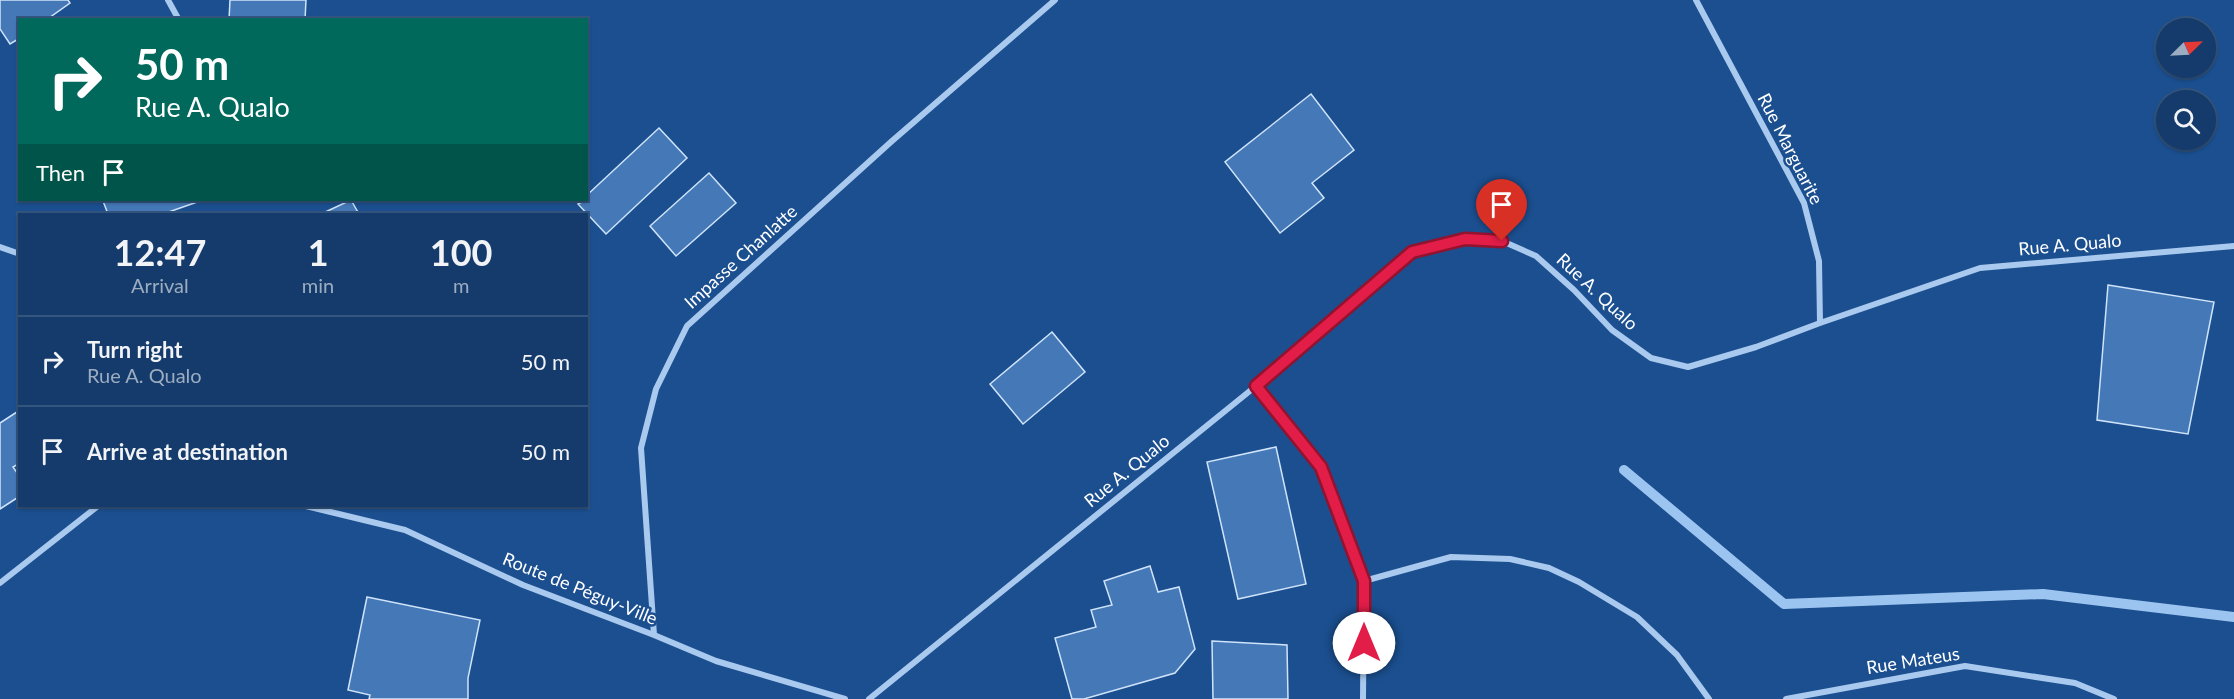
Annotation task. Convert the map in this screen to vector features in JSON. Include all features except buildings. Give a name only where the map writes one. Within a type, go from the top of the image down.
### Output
[{"type":"street","points":[[168,0],[177,18]]},
{"type":"street","name":"Impasse Chanlatte","points":[[654,635],[641,448],[656,389],[687,326],[892,141],[1054,0]]},
{"type":"street","name":"Rue Marguarite","points":[[1696,0],[1804,203],[1819,261],[1820,323]]},
{"type":"street","name":"Rue A. Qualo","points":[[869,699],[1256,386],[1412,252],[1465,239],[1502,241],[1536,256],[1574,290],[1612,330],[1651,358],[1688,367],[1756,347],[1980,268],[2234,246]]},
{"type":"street","points":[[0,247],[18,253]]},
{"type":"street","points":[[1256,386],[1321,467],[1364,581],[1363,699]]},
{"type":"street","points":[[0,583],[97,507]]},
{"type":"street","name":"Route de Péguy-Ville","points":[[310,507],[405,530],[523,585],[654,635],[716,662],[845,699]]},
{"type":"street","points":[[1364,581],[1451,557],[1510,559],[1549,568],[1579,582],[1637,617],[1677,655],[1709,699]]},
{"type":"street","name":"Rue Mateus","points":[[1786,699],[1965,666],[2075,683],[2114,699]]},
{"type":"waterway","points":[[1624,470],[1784,604],[2043,594],[2234,617]]},
{"type":"route","points":[[1364,643],[1364,581],[1321,467],[1256,386],[1412,252],[1465,239],[1502,241]]}]
